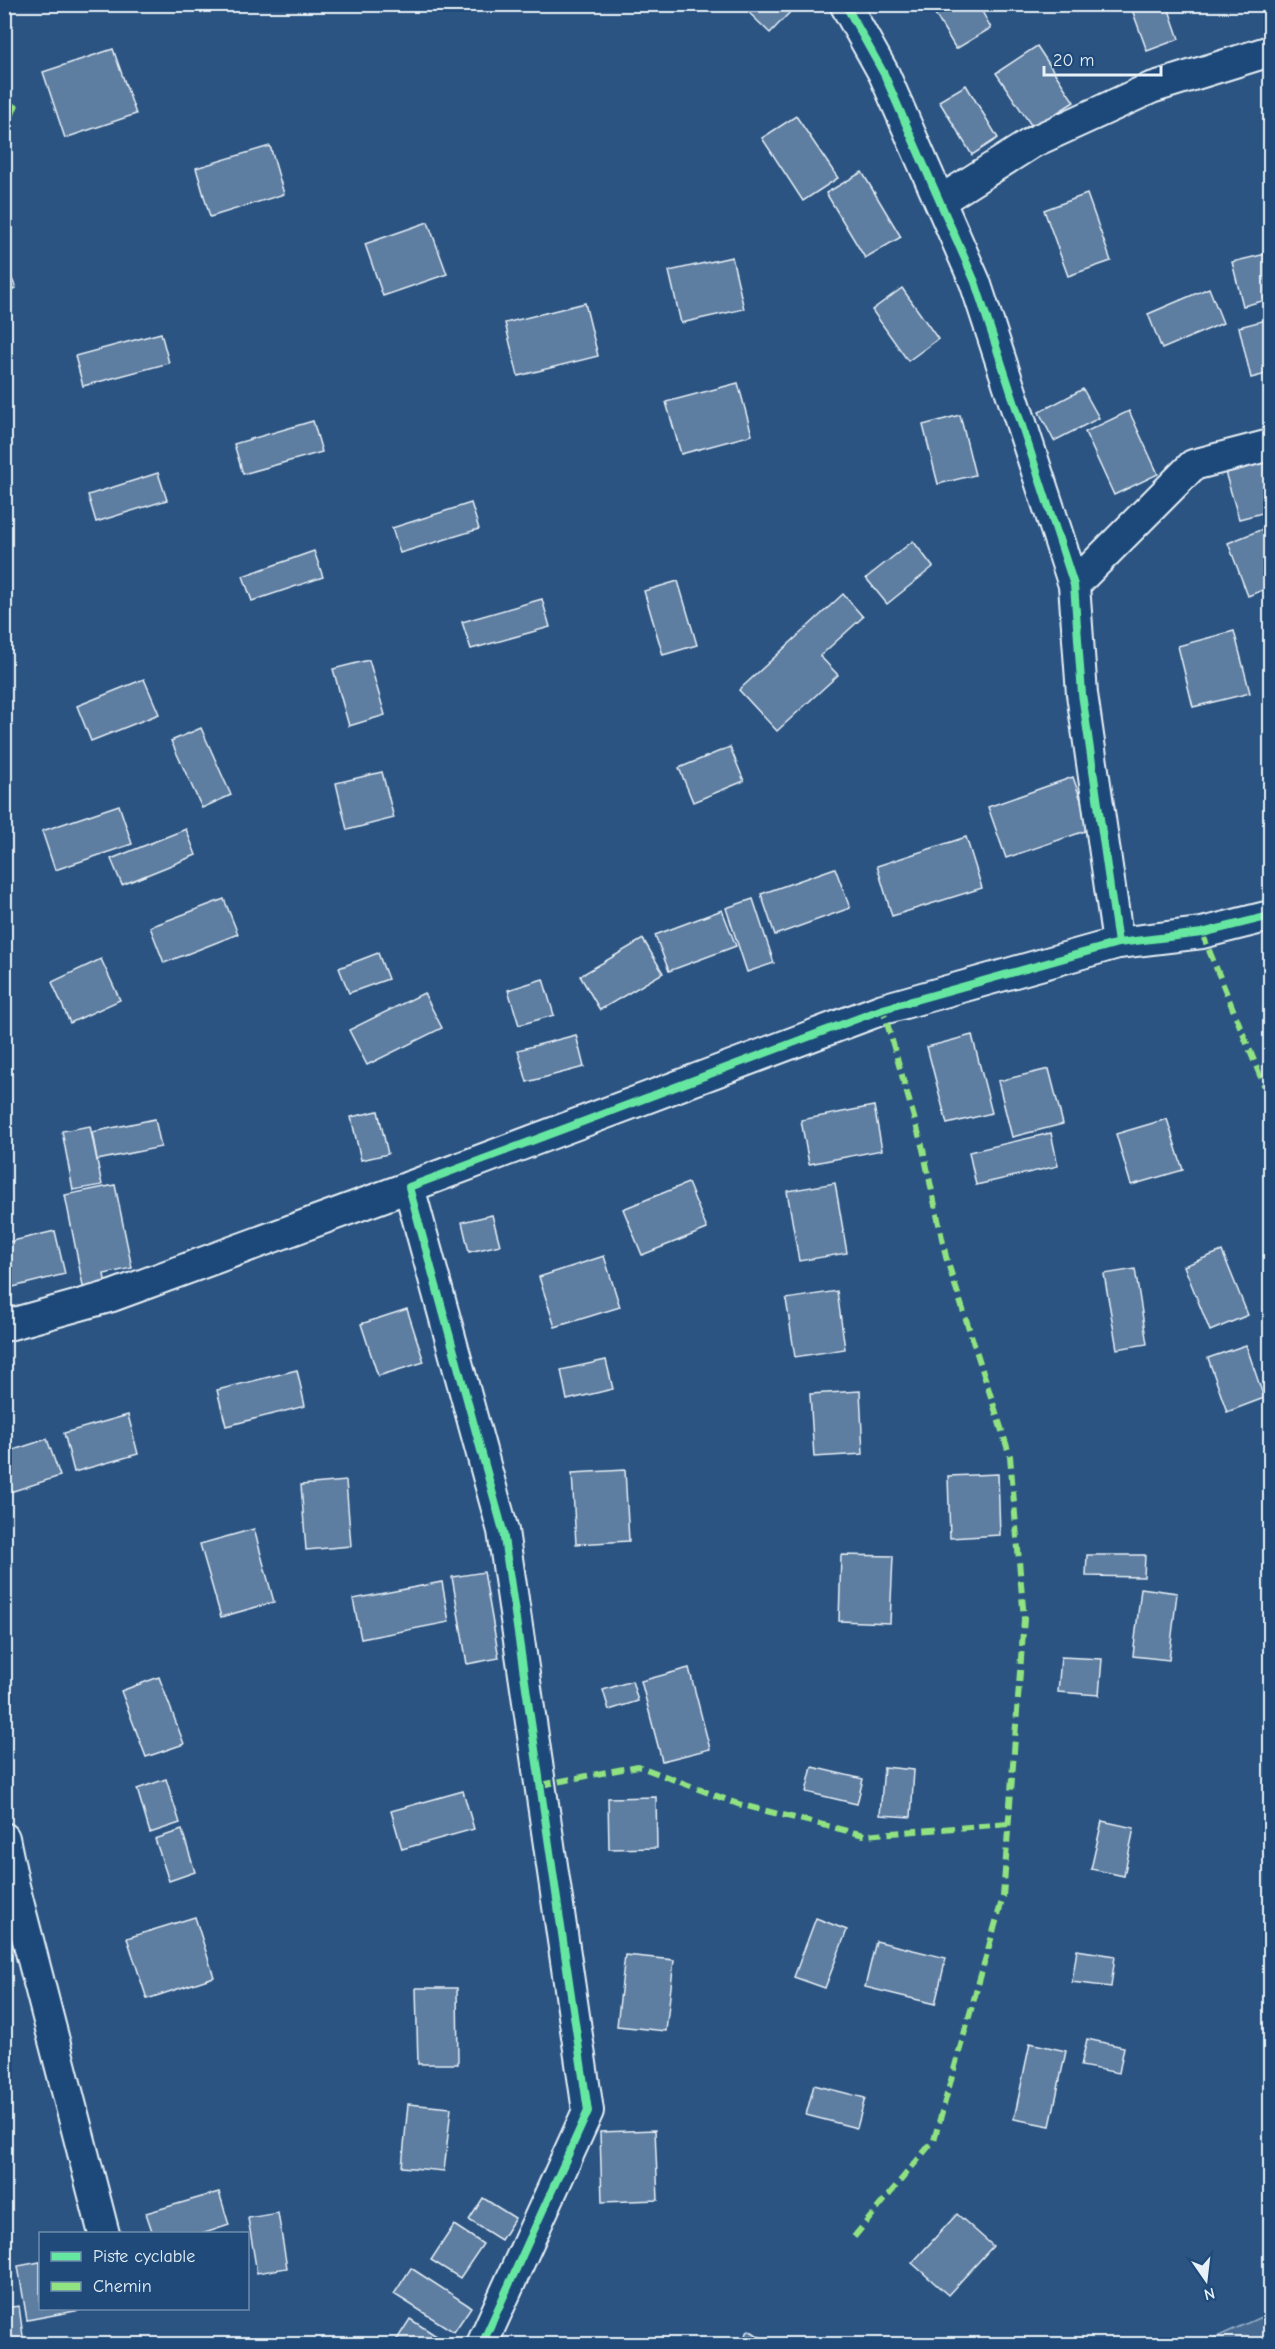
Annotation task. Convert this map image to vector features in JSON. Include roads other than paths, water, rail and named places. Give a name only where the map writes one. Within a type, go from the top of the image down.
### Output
[{"type":"street","points":[[845,4],[884,74],[975,282],[1074,585],[1082,694],[1118,943]]},
{"type":"street","points":[[940,201],[1033,142],[1140,93],[1270,51]]},
{"type":"street","points":[[1074,585],[1193,465],[1270,445]]},
{"type":"street","points":[[4,1326],[112,1296],[883,1010],[1118,943],[1202,933],[1270,916]]},
{"type":"street","points":[[409,1187],[503,1530],[588,2111],[482,2344]]},
{"type":"street","points":[[4,1838],[14,1886],[103,2232]]}]
